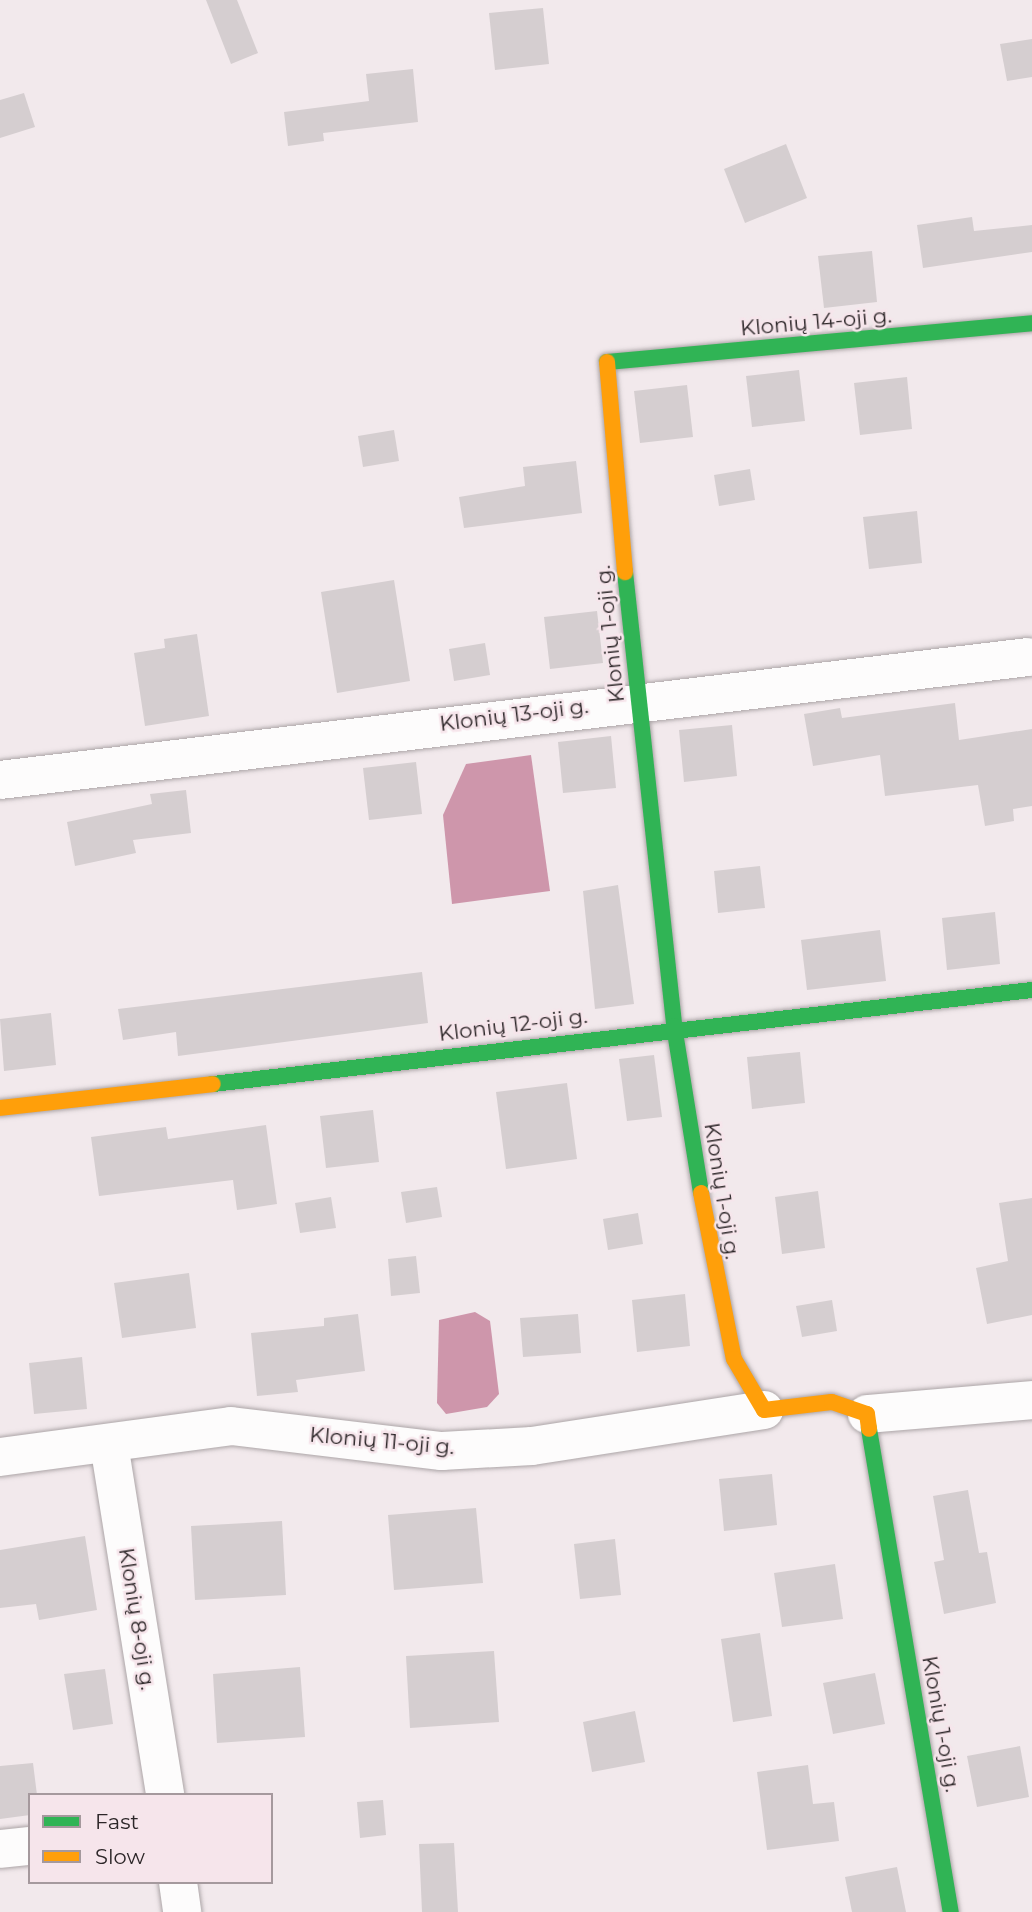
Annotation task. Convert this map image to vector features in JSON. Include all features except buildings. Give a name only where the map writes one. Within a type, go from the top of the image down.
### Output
[{"type":"street","name":"Klonių 14-oji g.","points":[[603,362],[1032,323]]},
{"type":"street","name":"Klonių 1-oji g.","points":[[603,362],[674,1026],[718,1297],[734,1359],[764,1409]]},
{"type":"street","name":"Klonių 13-oji g.","points":[[0,780],[638,700],[1028,657]]},
{"type":"street","name":"Klonių 12-oji g.","points":[[0,1108],[674,1026],[1032,990]]},
{"type":"street","points":[[764,1409],[832,1402],[867,1413],[1032,1400]]},
{"type":"street","name":"Klonių 11-oji g.","points":[[4,1452],[109,1444],[231,1426],[442,1451],[532,1446],[764,1409]]},
{"type":"street","name":"Klonių 1-oji g.","points":[[867,1413],[951,1912]]},
{"type":"street","name":"Klonių 8-oji g.","points":[[109,1444],[164,1793]]},
{"type":"street","points":[[0,1849],[28,1846]]},
{"type":"street","points":[[178,1884],[182,1912]]},
{"type":"shaded area","points":[[531,755],[550,891],[452,904],[443,815],[466,764]]},
{"type":"shaded area","points":[[475,1312],[490,1321],[499,1394],[487,1407],[446,1414],[437,1403],[439,1320]]},
{"type":"traffic: fast","points":[[607,362],[1032,323]]},
{"type":"traffic: fast","points":[[625,572],[674,1026],[701,1193]]},
{"type":"traffic: fast","points":[[213,1084],[1032,990]]},
{"type":"traffic: fast","points":[[869,1429],[951,1912]]},
{"type":"traffic: slow","points":[[607,362],[625,572]]},
{"type":"traffic: slow","points":[[0,1108],[213,1084]]},
{"type":"traffic: slow","points":[[701,1193],[734,1359],[764,1410],[832,1402],[867,1414],[869,1429]]}]
